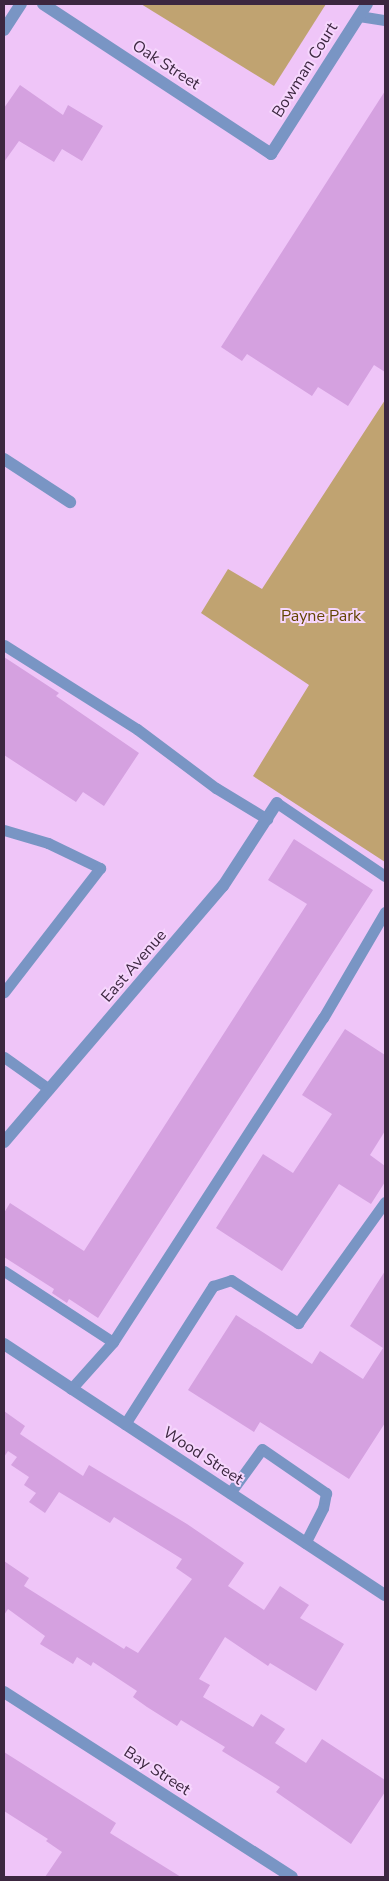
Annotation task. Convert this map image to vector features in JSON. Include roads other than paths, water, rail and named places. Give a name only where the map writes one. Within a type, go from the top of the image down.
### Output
[{"type":"street","points":[[4,30],[21,4]]},
{"type":"street","name":"Oak Street","points":[[43,4],[271,154]]},
{"type":"street","name":"Bowman Court","points":[[271,154],[367,4]]},
{"type":"street","points":[[4,459],[70,502]]},
{"type":"street","name":"East Avenue","points":[[4,1142],[223,886],[277,803]]},
{"type":"street","name":"Wood Street","points":[[4,1344],[385,1596]]},
{"type":"street","name":"Bay Street","points":[[4,1692],[292,1877]]},
{"type":"lane","points":[[359,16],[385,20]]},
{"type":"lane","points":[[4,645],[137,729],[216,788],[267,820]]},
{"type":"lane","points":[[277,803],[385,876]]},
{"type":"lane","points":[[4,830],[48,843],[100,868],[4,992]]},
{"type":"lane","points":[[71,1389],[113,1342],[323,1018],[385,912]]},
{"type":"lane","points":[[4,1058],[49,1090]]},
{"type":"lane","points":[[125,1424],[214,1286],[231,1280],[298,1323],[368,1229],[385,1202]]},
{"type":"lane","points":[[4,1271],[113,1342]]},
{"type":"lane","points":[[230,1493],[262,1449],[326,1493],[323,1508],[305,1542]]},
{"type":"park label","name":"Payne Park","points":[[321,616]]}]
